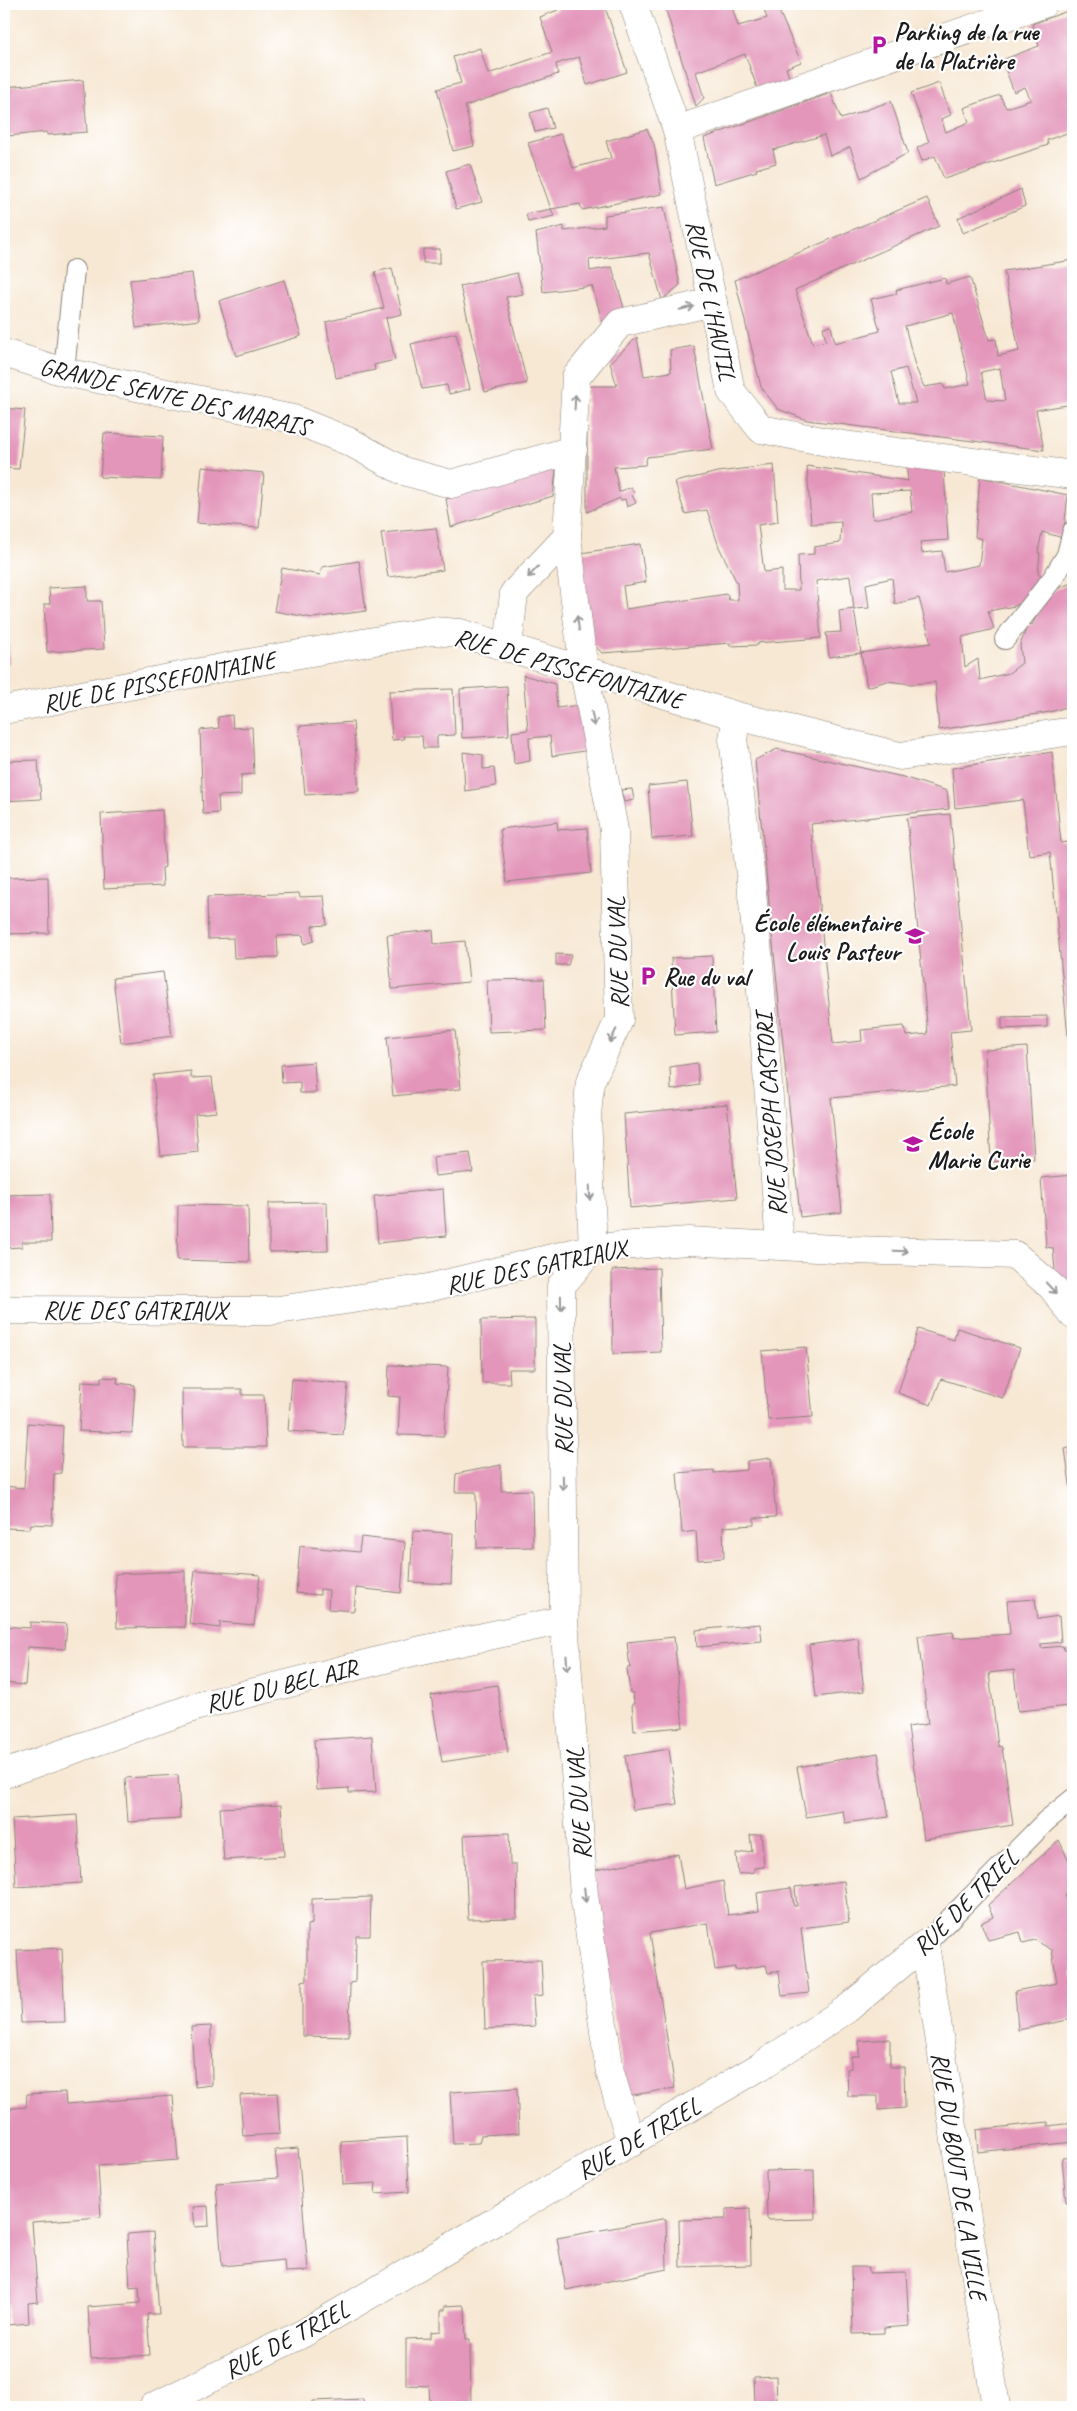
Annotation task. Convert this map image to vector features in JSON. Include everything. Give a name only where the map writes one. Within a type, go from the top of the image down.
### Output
[{"type":"street","name":"RUE DE L'HAUTIL","points":[[632,4],[677,130],[731,391],[761,429],[843,445],[1073,476]]},
{"type":"street","points":[[677,130],[1043,4]]},
{"type":"street","name":"RUE DU VAL","points":[[631,2143],[610,2072],[584,1895],[564,1620],[561,1286],[593,1248],[587,1116],[590,1082],[619,1020],[614,830],[584,671],[566,537],[573,450],[576,377],[620,323],[713,302]]},
{"type":"street","name":"GRANDE SENTE DES MARAIS","points":[[4,354],[64,372],[293,418],[350,442],[403,471],[451,484],[573,450]]},
{"type":"street","points":[[508,648],[514,593],[566,537]]},
{"type":"street","name":"RUE DE PISSEFONTAINE","points":[[4,710],[237,665],[432,631],[460,633],[738,716],[900,756],[1073,731]]},
{"type":"street","name":"RUE JOSEPH CASTORI","points":[[738,716],[733,739],[750,872],[759,964],[780,1246]]},
{"type":"street","name":"RUE DES GATRIAUX","points":[[4,1310],[271,1311],[428,1288],[593,1248],[688,1240],[853,1250],[1015,1255],[1052,1287],[1073,1315]]},
{"type":"street","name":"RUE DU BEL AIR","points":[[4,1774],[195,1707],[417,1651],[564,1620]]},
{"type":"street","name":"RUE DE TRIEL","points":[[153,2407],[304,2333],[760,2066],[839,2014],[925,1944]]},
{"type":"street","name":"RUE DU BOUT DE LA VILLE","points":[[925,1944],[996,2407]]},
{"type":"lane","points":[[64,372],[74,270]]},
{"type":"lane","points":[[1005,639],[1053,578],[1067,555],[1073,531]]},
{"type":"lane","name":"RUE DE TRIEL","points":[[925,1944],[1046,1821],[1073,1799]]},
{"type":"building","points":[[556,4],[604,4],[627,72],[587,85],[579,57],[556,64],[558,74],[465,106],[474,146],[453,151],[437,89],[461,83],[453,57],[480,48],[488,74],[552,52],[540,17],[558,10]]},
{"type":"building","points":[[664,4],[731,4],[738,26],[767,18],[762,4],[776,4],[801,62],[786,68],[791,83],[759,93],[745,54],[696,72],[704,98],[696,106]]},
{"type":"building","points":[[1073,9],[1073,131],[1047,140],[1048,145],[944,179],[935,156],[922,161],[917,148],[929,142],[911,93],[939,83],[951,115],[941,119],[946,132],[969,122],[964,108],[1000,95],[1006,108],[1031,100],[1025,87],[1014,92],[1002,60],[1039,46],[1032,24]]},
{"type":"building","points":[[83,80],[87,132],[47,135],[47,132],[8,136],[4,87]]},
{"type":"building","points":[[831,93],[841,119],[891,101],[908,153],[861,178],[850,147],[830,156],[824,135],[773,150],[776,163],[714,184],[704,138]]},
{"type":"building","points":[[547,108],[553,128],[535,132],[530,113]]},
{"type":"building","points":[[647,129],[654,144],[662,194],[582,210],[580,204],[551,209],[528,143],[561,134],[573,168],[611,158],[606,141]]},
{"type":"building","points":[[470,164],[482,202],[456,209],[446,171]]},
{"type":"building","points":[[1021,189],[1025,206],[963,233],[958,218]]},
{"type":"building","points":[[927,198],[939,226],[795,290],[813,344],[826,341],[823,327],[831,326],[835,343],[880,331],[871,299],[897,293],[896,290],[945,278],[946,284],[970,277],[989,340],[996,339],[998,356],[1019,351],[1004,271],[1073,260],[1073,404],[1036,410],[1044,450],[807,420],[778,409],[761,387],[735,280]],"holes":[[[953,313],[970,384],[945,389],[943,384],[924,387],[915,366],[905,326]],[[906,368],[916,403],[899,403],[891,372]],[[1000,368],[1005,401],[987,400],[981,372]]]},
{"type":"building","points":[[664,207],[680,285],[662,300],[649,253],[589,260],[590,271],[612,267],[624,308],[603,323],[592,286],[543,292],[536,233],[564,226],[564,231],[605,226],[605,215]]},
{"type":"building","points":[[551,209],[554,216],[528,222],[526,214]]},
{"type":"building","points":[[423,249],[440,249],[440,263],[423,263]]},
{"type":"building","points":[[392,268],[402,314],[386,318],[395,360],[374,365],[375,370],[336,378],[326,322],[384,308],[375,272]]},
{"type":"building","points":[[192,273],[199,320],[136,328],[130,280]]},
{"type":"building","points":[[517,273],[523,294],[506,297],[527,383],[485,392],[460,286]]},
{"type":"building","points":[[284,280],[301,336],[236,356],[219,301]]},
{"type":"building","points":[[456,333],[470,389],[449,394],[447,385],[422,389],[411,344]]},
{"type":"building","points":[[637,337],[644,376],[671,372],[670,350],[694,346],[713,449],[647,457],[645,465],[614,467],[619,492],[631,487],[636,503],[627,507],[625,499],[621,500],[620,498],[587,512],[587,386],[617,386],[610,363]]},
{"type":"building","points":[[4,408],[25,410],[19,469],[4,468]]},
{"type":"building","points":[[104,433],[163,436],[161,480],[100,477]]},
{"type":"building","points":[[906,461],[944,469],[948,540],[920,542],[922,553],[942,551],[945,572],[979,565],[982,539],[975,537],[980,477],[1068,495],[1063,538],[1042,532],[1038,553],[1040,553],[1038,574],[1042,576],[1026,600],[1015,606],[988,611],[994,629],[962,637],[965,667],[978,659],[980,680],[1009,673],[1022,663],[1020,645],[1028,624],[1032,625],[1045,600],[1055,590],[1073,582],[1073,705],[1050,712],[939,730],[935,682],[911,684],[887,681],[867,687],[861,653],[931,643],[919,598],[895,604],[892,578],[866,584],[869,608],[854,609],[850,576],[816,581],[821,638],[758,643],[758,645],[730,646],[730,643],[602,653],[588,639],[581,553],[640,544],[646,582],[623,586],[626,609],[727,594],[729,600],[738,600],[737,583],[719,547],[707,510],[685,514],[675,482],[718,472],[774,465],[778,522],[758,525],[764,572],[782,570],[782,590],[799,590],[798,555],[814,554],[814,547],[840,543],[841,522],[811,524],[807,466],[908,481]],"holes":[[[910,491],[912,512],[873,519],[871,493]]]},
{"type":"building","points":[[202,467],[264,473],[259,528],[197,523]]},
{"type":"building","points":[[553,467],[556,471],[553,496],[451,527],[446,499]]},
{"type":"building","points":[[436,528],[443,570],[388,577],[381,533]]},
{"type":"building","points":[[359,561],[366,611],[313,618],[274,611],[282,568],[320,575],[322,567]]},
{"type":"building","points":[[87,586],[87,601],[101,601],[104,649],[47,652],[44,604],[50,604],[49,588]]},
{"type":"building","points":[[4,588],[10,663],[4,664]]},
{"type":"building","points":[[854,609],[861,653],[829,657],[826,633],[841,632],[839,611]]},
{"type":"building","points":[[523,675],[555,684],[557,708],[580,705],[590,750],[552,756],[550,736],[529,738],[530,761],[514,764],[512,732],[528,730]]},
{"type":"building","points":[[507,686],[509,735],[462,738],[460,689]]},
{"type":"building","points":[[453,689],[455,735],[437,736],[437,748],[423,748],[422,736],[403,736],[404,739],[392,740],[389,691]]},
{"type":"building","points":[[232,715],[233,728],[252,727],[254,774],[241,775],[241,795],[218,796],[219,813],[203,814],[200,730],[219,728],[218,717]]},
{"type":"building","points":[[353,722],[359,791],[305,795],[299,726]]},
{"type":"building","points":[[777,749],[903,777],[947,791],[949,809],[811,824],[833,1044],[862,1041],[861,1030],[904,1026],[906,1036],[928,1034],[907,818],[950,814],[971,1030],[950,1032],[955,1086],[831,1098],[842,1212],[800,1217],[755,760]]},
{"type":"building","points":[[463,752],[483,755],[483,769],[494,768],[496,786],[465,791]]},
{"type":"building","points":[[1052,752],[1061,843],[1073,841],[1073,1066],[1071,1067],[1050,852],[1029,855],[1023,800],[955,808],[952,768]]},
{"type":"building","points":[[38,760],[41,799],[4,801],[4,761]]},
{"type":"building","points":[[687,782],[693,836],[652,839],[648,786]]},
{"type":"building","points":[[632,789],[634,800],[624,802],[621,790]]},
{"type":"building","points":[[162,810],[165,867],[162,868],[163,886],[104,889],[101,814]]},
{"type":"building","points":[[557,822],[558,830],[587,828],[591,873],[507,882],[500,829]]},
{"type":"building","points":[[48,877],[49,933],[4,934],[4,878]]},
{"type":"building","points":[[299,893],[300,897],[324,896],[327,925],[312,926],[314,941],[304,944],[303,935],[277,936],[278,957],[234,958],[233,938],[208,939],[207,897]]},
{"type":"building","points":[[433,930],[434,944],[465,941],[469,982],[392,989],[387,935]]},
{"type":"building","points":[[556,954],[571,955],[568,965],[556,965]]},
{"type":"building","points":[[712,956],[716,1032],[675,1035],[671,958]]},
{"type":"building","points":[[163,972],[172,1036],[121,1043],[113,978]]},
{"type":"building","points":[[544,979],[546,1030],[489,1032],[487,980]]},
{"type":"building","points":[[1047,1016],[1047,1027],[1002,1029],[1002,1017]]},
{"type":"building","points":[[455,1030],[461,1089],[393,1096],[387,1037]]},
{"type":"building","points":[[1027,1047],[1034,1159],[991,1162],[985,1050]]},
{"type":"building","points":[[314,1062],[316,1093],[300,1093],[300,1082],[282,1083],[281,1065]]},
{"type":"building","points":[[697,1063],[699,1085],[671,1090],[670,1067]]},
{"type":"building","points":[[191,1071],[191,1078],[212,1077],[216,1112],[195,1114],[198,1152],[161,1156],[153,1075]]},
{"type":"building","points":[[727,1104],[737,1198],[630,1208],[624,1114]]},
{"type":"building","points":[[470,1153],[473,1172],[435,1176],[433,1157]]},
{"type":"building","points":[[1073,1175],[1073,1284],[1056,1282],[1053,1248],[1046,1247],[1041,1178]]},
{"type":"building","points":[[443,1189],[446,1236],[378,1243],[374,1196]]},
{"type":"building","points":[[50,1194],[51,1242],[22,1242],[22,1247],[4,1248],[4,1195]]},
{"type":"building","points":[[327,1202],[328,1251],[269,1252],[269,1203]]},
{"type":"building","points":[[178,1205],[248,1206],[249,1262],[177,1260]]},
{"type":"building","points":[[659,1268],[661,1352],[613,1354],[612,1270]]},
{"type":"building","points":[[535,1319],[535,1369],[509,1369],[510,1383],[482,1383],[481,1320]]},
{"type":"building","points":[[957,1328],[1020,1348],[1003,1398],[941,1379],[931,1405],[898,1393],[918,1329],[954,1340]]},
{"type":"building","points":[[806,1347],[813,1417],[768,1420],[762,1351]]},
{"type":"building","points":[[389,1365],[448,1367],[444,1436],[398,1435],[400,1397],[388,1396]]},
{"type":"building","points":[[101,1377],[118,1378],[117,1383],[135,1385],[132,1433],[79,1431],[82,1381],[101,1382]]},
{"type":"building","points":[[292,1379],[348,1384],[343,1435],[288,1431]]},
{"type":"building","points":[[182,1389],[242,1389],[242,1395],[264,1395],[266,1447],[183,1447]]},
{"type":"building","points":[[28,1423],[63,1426],[61,1473],[54,1474],[52,1525],[31,1524],[30,1529],[4,1528],[4,1486],[24,1488]]},
{"type":"building","points":[[1073,1447],[1073,1498],[1072,1498],[1065,1449]]},
{"type":"building","points":[[771,1458],[776,1517],[754,1518],[754,1525],[723,1527],[724,1558],[698,1560],[696,1531],[682,1533],[677,1473],[714,1470],[714,1473],[747,1470],[747,1461]]},
{"type":"building","points":[[501,1465],[501,1491],[532,1490],[533,1547],[477,1548],[476,1492],[455,1492],[456,1474]]},
{"type":"building","points":[[413,1531],[453,1533],[451,1584],[410,1582]]},
{"type":"building","points":[[361,1537],[405,1542],[401,1593],[356,1588],[354,1611],[328,1609],[329,1590],[320,1589],[320,1595],[296,1593],[300,1546],[359,1552]]},
{"type":"building","points":[[195,1570],[260,1575],[254,1625],[220,1622],[220,1628],[189,1624]]},
{"type":"building","points":[[185,1571],[185,1627],[117,1628],[115,1574]]},
{"type":"building","points":[[1035,1599],[1038,1619],[1059,1616],[1061,1642],[1041,1644],[1041,1648],[1063,1646],[1064,1650],[1073,1649],[1073,1681],[1067,1681],[1070,1706],[1018,1711],[1014,1670],[989,1673],[998,1746],[1002,1747],[1013,1825],[924,1839],[908,1727],[928,1724],[918,1636],[953,1632],[954,1638],[1010,1634],[1007,1601]]},
{"type":"building","points":[[30,1622],[67,1624],[65,1649],[28,1647],[25,1685],[4,1683],[4,1626],[30,1628]]},
{"type":"building","points":[[760,1624],[762,1641],[697,1647],[696,1630]]},
{"type":"building","points":[[674,1637],[683,1727],[634,1731],[632,1704],[634,1704],[633,1693],[630,1693],[627,1668],[630,1668],[627,1642]]},
{"type":"building","points":[[858,1638],[864,1691],[816,1697],[809,1645]]},
{"type":"building","points":[[497,1685],[508,1752],[442,1762],[431,1695]]},
{"type":"building","points":[[372,1736],[376,1792],[349,1793],[349,1788],[317,1790],[314,1740]]},
{"type":"building","points":[[669,1749],[677,1804],[633,1810],[625,1756]]},
{"type":"building","points":[[878,1753],[889,1817],[845,1823],[843,1811],[806,1817],[797,1767]]},
{"type":"building","points":[[178,1775],[180,1819],[128,1822],[125,1778]]},
{"type":"building","points":[[281,1805],[284,1856],[224,1860],[220,1808]]},
{"type":"building","points":[[77,1815],[81,1883],[16,1887],[12,1819]]},
{"type":"building","points":[[509,1833],[510,1864],[516,1864],[517,1918],[468,1919],[464,1835]]},
{"type":"building","points":[[761,1834],[764,1867],[754,1868],[754,1872],[738,1874],[736,1854],[752,1851],[750,1835]]},
{"type":"building","points":[[1059,1840],[1073,1870],[1073,1890],[1065,1894],[1073,1919],[1073,2019],[1018,2030],[1015,1991],[1057,1983],[1052,1950],[1035,1940],[1023,1943],[1020,1932],[988,1940],[981,1923],[993,1917],[988,1905]]},
{"type":"building","points":[[678,1854],[684,1889],[723,1881],[728,1915],[759,1911],[757,1893],[791,1888],[794,1906],[797,1906],[795,1887],[844,1881],[849,1922],[801,1928],[809,1993],[782,1996],[779,1971],[768,1973],[766,1965],[735,1970],[735,1967],[715,1970],[708,1923],[650,1933],[675,2088],[627,2096],[597,1911],[595,1870]]},
{"type":"building","points":[[371,1897],[370,1936],[356,1936],[355,1982],[350,1983],[349,2037],[302,2036],[302,1981],[307,1980],[307,1925],[312,1924],[312,1899]]},
{"type":"building","points":[[62,1948],[65,2022],[21,2023],[17,1950]]},
{"type":"building","points":[[541,1960],[543,1995],[533,1996],[535,2026],[485,2029],[483,1961]]},
{"type":"building","points":[[211,2026],[212,2085],[195,2087],[191,2027]]},
{"type":"building","points":[[890,2039],[890,2067],[904,2067],[905,2108],[878,2110],[878,2096],[848,2096],[847,2069],[851,2068],[851,2056],[859,2056],[859,2041]]},
{"type":"building","points":[[517,2088],[519,2133],[481,2135],[479,2143],[453,2144],[450,2092]]},
{"type":"building","points":[[65,2092],[66,2104],[173,2096],[178,2160],[98,2166],[101,2217],[32,2222],[38,2302],[28,2303],[29,2323],[8,2325],[8,2304],[4,2305],[4,2109],[26,2107],[27,2094]]},
{"type":"building","points":[[277,2093],[280,2134],[243,2136],[240,2095]]},
{"type":"building","points":[[1048,2122],[1048,2126],[1073,2123],[1073,2142],[978,2152],[976,2130]]},
{"type":"building","points":[[407,2137],[409,2192],[375,2194],[376,2183],[343,2185],[341,2141]]},
{"type":"building","points":[[298,2148],[308,2271],[285,2272],[284,2260],[222,2266],[216,2183],[278,2178],[275,2150]]},
{"type":"building","points":[[1073,2157],[1073,2201],[1066,2202],[1062,2158]]},
{"type":"building","points":[[814,2170],[815,2219],[767,2220],[766,2171]]},
{"type":"building","points":[[208,2206],[209,2226],[195,2227],[193,2207]]},
{"type":"building","points":[[750,2208],[751,2265],[680,2267],[679,2220],[726,2219],[726,2209]]},
{"type":"building","points":[[666,2219],[667,2269],[566,2290],[557,2238]]},
{"type":"building","points":[[153,2232],[159,2314],[147,2314],[150,2355],[91,2359],[88,2307],[140,2303],[139,2287],[130,2288],[127,2234]]},
{"type":"building","points":[[851,2267],[869,2267],[869,2273],[906,2272],[909,2326],[884,2328],[884,2333],[853,2334]]},
{"type":"building","points":[[463,2305],[465,2309],[466,2339],[470,2339],[471,2407],[430,2407],[429,2386],[406,2385],[406,2339],[431,2338],[431,2332],[441,2331],[441,2310],[445,2310],[445,2306]]},
{"type":"building","points":[[776,2376],[777,2404],[755,2405],[754,2377]]},
{"type":"building","points":[[363,2399],[364,2407],[313,2407],[313,2401]]},
{"type":"place","name":"Parking de la rue de la Platrière","points":[[879,45]]},
{"type":"place","name":"École élémentaire Louis Pasteur","points":[[915,936]]},
{"type":"place","name":"Rue du val","points":[[648,976]]},
{"type":"place","name":"École Marie Curie","points":[[913,1144]]}]
